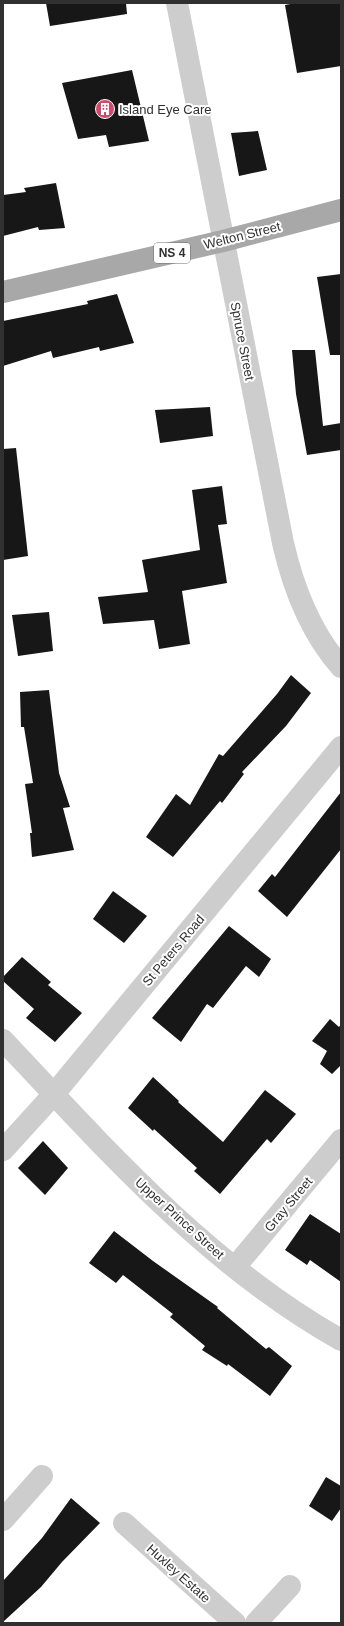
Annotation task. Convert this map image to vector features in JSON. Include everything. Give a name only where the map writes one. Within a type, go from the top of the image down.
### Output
[{"type":"main road","name":"Welton Street","points":[[3,292],[223,241],[341,210]]},
{"type":"street","name":"Spruce Street","points":[[177,3],[286,559],[310,620],[326,647],[341,668]]},
{"type":"street","name":"St Peters Road","points":[[3,1150],[54,1094],[341,747]]},
{"type":"street","name":"Upper Prince Street","points":[[3,1040],[156,1200],[235,1267],[312,1324],[341,1340]]},
{"type":"street","name":"Gray Street","points":[[235,1267],[341,1140]]},
{"type":"street","points":[[3,1520],[42,1476]]},
{"type":"street","name":"Huxley Estate","points":[[124,1523],[235,1623]]},
{"type":"street","points":[[256,1623],[290,1586]]},
{"type":"building","points":[[46,3],[126,3],[127,14],[50,26]]},
{"type":"building","points":[[296,3],[341,3],[341,66],[297,73],[285,5]]},
{"type":"building","name":"Island Eye Care","points":[[132,70],[149,141],[109,147],[106,135],[78,139],[62,83]]},
{"type":"building","points":[[258,131],[267,170],[239,176],[231,133]]},
{"type":"building","points":[[56,183],[65,228],[39,230],[38,227],[3,236],[3,195],[26,192],[24,188]]},
{"type":"building","points":[[341,274],[341,355],[330,355],[317,277]]},
{"type":"building","points":[[117,294],[134,343],[100,351],[99,347],[53,358],[51,351],[3,366],[3,321],[88,304],[87,301]]},
{"type":"building","points":[[292,350],[315,350],[323,426],[341,423],[341,450],[307,455],[296,394]]},
{"type":"building","points":[[210,407],[213,436],[160,443],[155,410]]},
{"type":"building","points":[[16,448],[28,556],[3,560],[3,449]]},
{"type":"building","points":[[222,486],[227,524],[218,525],[227,583],[182,591],[190,644],[159,649],[154,620],[103,624],[98,597],[148,592],[142,560],[200,550],[192,490]]},
{"type":"building","points":[[49,612],[53,651],[18,656],[12,615]]},
{"type":"building","points":[[291,675],[311,693],[286,726],[242,772],[244,774],[222,803],[220,801],[173,857],[146,837],[176,794],[190,805],[219,754],[223,756],[277,694]]},
{"type":"building","points":[[49,690],[59,773],[70,807],[63,808],[74,850],[32,857],[30,833],[32,833],[25,784],[33,783],[24,727],[21,727],[20,692]]},
{"type":"building","points":[[341,792],[341,849],[287,917],[258,891],[272,874],[275,877]]},
{"type":"building","points":[[113,891],[147,916],[124,943],[93,919]]},
{"type":"building","points":[[229,926],[271,959],[259,977],[246,966],[213,1008],[207,1004],[181,1042],[152,1018]]},
{"type":"building","points":[[22,957],[51,982],[48,985],[82,1013],[55,1042],[26,1018],[34,1009],[3,981],[3,977]]},
{"type":"building","points":[[330,1019],[339,1027],[341,1024],[341,1065],[332,1074],[320,1064],[327,1051],[312,1041]]},
{"type":"building","points":[[153,1077],[179,1101],[178,1102],[223,1142],[265,1090],[296,1114],[271,1143],[267,1139],[220,1194],[194,1171],[197,1168],[154,1129],[153,1131],[128,1108]]},
{"type":"building","points":[[43,1141],[68,1168],[45,1195],[18,1168]]},
{"type":"building","points":[[310,1214],[341,1234],[341,1282],[310,1260],[307,1265],[285,1250]]},
{"type":"building","points":[[114,1231],[153,1261],[218,1307],[217,1308],[266,1349],[269,1347],[292,1366],[270,1396],[228,1364],[227,1366],[202,1350],[205,1346],[170,1317],[173,1314],[123,1275],[116,1283],[89,1263]]},
{"type":"building","points":[[326,1477],[341,1486],[341,1508],[332,1521],[309,1506]]},
{"type":"building","points":[[71,1498],[100,1523],[62,1562],[41,1587],[3,1622],[3,1581],[42,1538]]},
{"type":"place","name":"Island Eye Care","points":[[105,109]]}]
